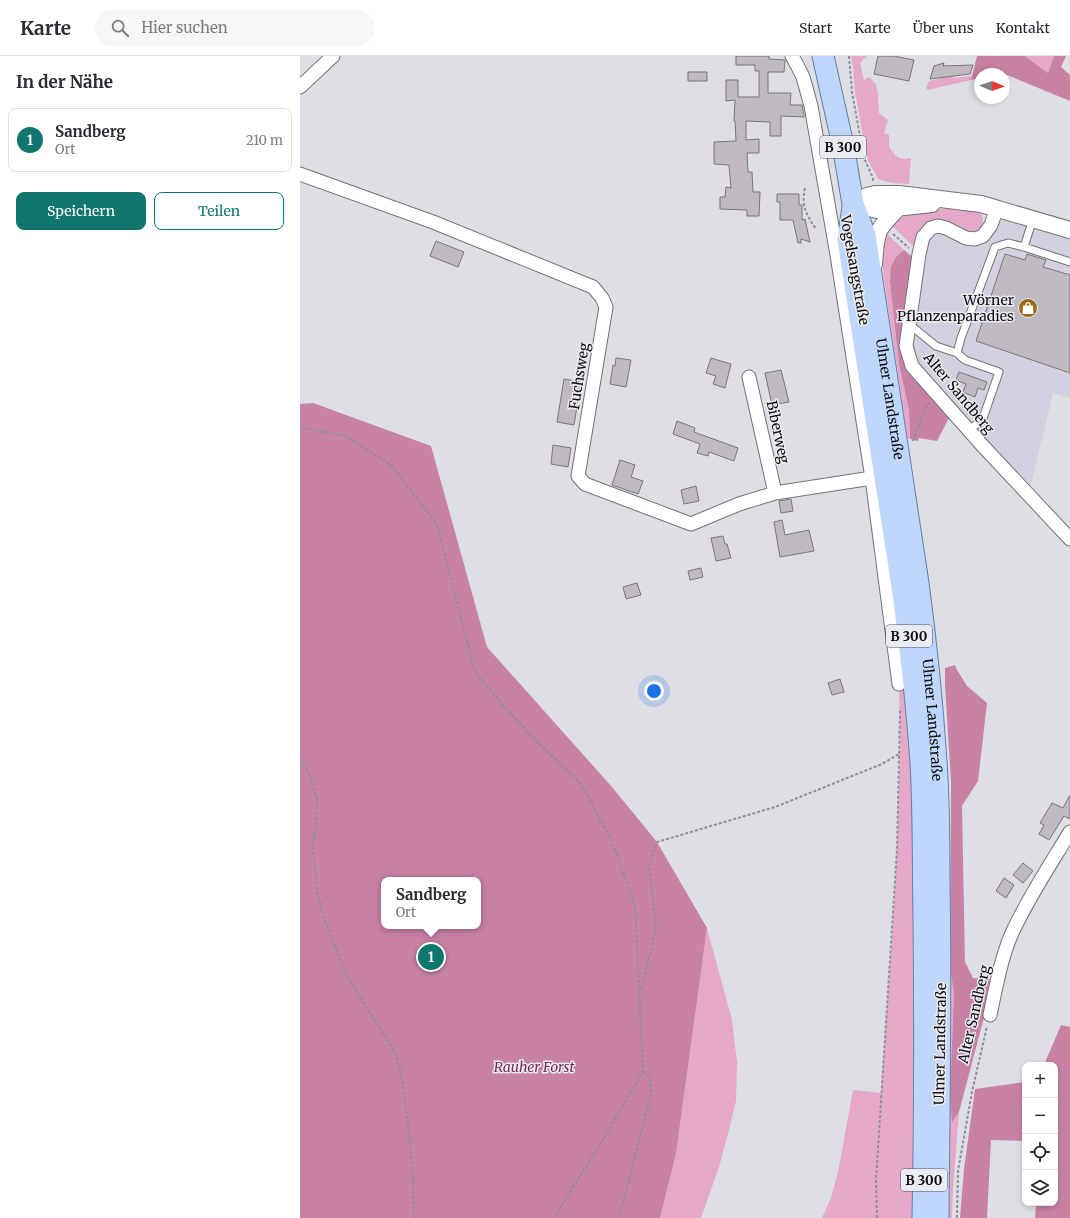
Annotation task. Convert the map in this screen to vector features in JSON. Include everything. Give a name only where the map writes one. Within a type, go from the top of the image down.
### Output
[{"type":"main road","name":"Ulmer Landstraße","points":[[823,56],[843,145],[853,204],[865,235],[919,590],[932,705],[938,816],[941,957],[938,1218]]},
{"type":"main road","name":"Ulmer Landstraße","points":[[853,204],[848,240],[894,528],[915,692],[921,764],[924,958],[923,1218]]},
{"type":"street","points":[[300,87],[333,56]]},
{"type":"street","name":"Vogelsangstraße","points":[[792,56],[803,77],[811,106],[855,365],[872,478],[899,684]]},
{"type":"street","name":"Fuchsweg","points":[[300,174],[433,222],[593,287],[602,298],[606,307],[578,476],[586,484],[691,524],[739,504],[775,493],[872,478]]},
{"type":"street","points":[[853,204],[867,196],[875,194],[899,194],[981,204],[1070,230]]},
{"type":"street","points":[[853,204],[877,210],[956,201]]},
{"type":"street","points":[[872,284],[877,238],[883,225],[898,208]]},
{"type":"street","name":"Alter Sandberg","points":[[997,208],[991,225],[983,236],[975,239],[966,238],[946,228],[938,226],[931,228],[923,237],[919,254],[906,346],[912,366],[968,430],[1070,539]]},
{"type":"street","name":"Biberweg","points":[[749,377],[775,493]]},
{"type":"street","name":"Alter Sandberg","points":[[990,1015],[1004,956],[1012,933],[1070,832]]},
{"type":"lane","points":[[1024,247],[1033,219]]},
{"type":"lane","points":[[957,353],[961,338],[995,247],[1008,243],[1070,262]]},
{"type":"lane","points":[[909,324],[936,346],[957,353],[965,360],[999,372],[982,421],[968,430]]},
{"type":"path","points":[[848,57],[852,92],[864,158],[873,178],[875,194]]},
{"type":"path","points":[[805,188],[803,198],[807,215],[816,229]]},
{"type":"path","points":[[883,225],[911,250],[919,254]]},
{"type":"path","points":[[911,447],[925,408],[937,394]]},
{"type":"path","points":[[300,427],[345,436],[392,466],[437,524],[475,673],[531,736],[581,784],[611,839],[635,905],[643,1070],[612,1126],[554,1218]]},
{"type":"path","points":[[877,1218],[876,1180],[897,849],[900,708]]},
{"type":"path","points":[[640,992],[656,926],[649,865],[657,842],[775,807],[882,764],[899,754]]},
{"type":"path","points":[[300,761],[310,776],[316,800],[316,822],[313,847],[317,890],[323,915],[346,972],[371,1015],[394,1050],[401,1072],[414,1182],[414,1218]]},
{"type":"path","name":"Alter Sandberg","points":[[957,1218],[958,1171],[972,1090],[990,1015]]},
{"type":"path","points":[[619,1218],[651,1094],[650,1079],[643,1070]]},
{"type":"shaded area","points":[[851,56],[867,56],[860,63],[864,80],[869,77],[876,84],[879,113],[888,120],[884,133],[889,135],[889,147],[896,156],[902,159],[911,158],[909,184],[892,183],[878,179],[868,160],[855,92]]},
{"type":"shaded area","points":[[1025,56],[1054,56],[1048,73]]},
{"type":"shaded area","points":[[941,76],[953,76],[953,78],[972,76],[971,80],[928,90],[926,88],[929,81],[939,79]]},
{"type":"shaded area","points":[[953,208],[976,210],[982,216],[982,225],[978,230],[969,232],[945,222],[916,240],[913,246],[891,225],[901,217],[915,212]]},
{"type":"shaded area","points":[[1009,218],[1070,238],[1070,398],[1053,393],[1030,488],[917,367],[910,342],[927,246],[933,236],[942,234],[951,237],[993,229],[999,222]]},
{"type":"shaded area","points":[[886,233],[904,250],[896,257],[890,282],[899,364],[909,410],[910,439],[904,437],[905,426],[902,401],[884,280],[881,253]]},
{"type":"shaded area","points":[[907,682],[915,779],[915,1218],[822,1218],[831,1198],[839,1167],[853,1090],[881,1093],[895,889],[899,787],[899,684]]},
{"type":"shaded area","points":[[707,928],[732,1020],[737,1062],[736,1101],[719,1167],[701,1218],[660,1218],[676,1154]]},
{"type":"shaded area","points":[[950,969],[954,993],[950,1094],[953,1122],[959,1112],[952,1218],[946,1218]]},
{"type":"green space","points":[[977,56],[1025,56],[1048,73],[1054,56],[1066,56],[1061,67],[1070,75],[1070,101],[1010,76],[1010,68],[974,68]]},
{"type":"green space","points":[[974,68],[974,79],[971,80]]},
{"type":"green space","points":[[904,250],[914,258],[903,351],[950,416],[937,441],[919,438],[918,441],[910,439],[909,410],[899,364],[890,282],[891,267],[896,257]]},
{"type":"green space","name":"Rauher Forst","points":[[313,403],[431,446],[487,647],[612,787],[657,842],[707,928],[676,1154],[660,1218],[300,1218],[300,404]]},
{"type":"green space","points":[[955,665],[967,686],[987,703],[978,781],[962,806],[965,962],[973,978],[992,979],[986,1010],[959,1112],[952,1123],[950,1094],[954,993],[950,969],[951,782],[945,668]]},
{"type":"green space","points":[[1061,1025],[1070,1027],[1070,1218],[1035,1218],[1036,1206],[1058,1206],[1058,1062],[1045,1062]]},
{"type":"green space","points":[[1022,1082],[1022,1141],[991,1140],[987,1218],[960,1218],[964,1169],[975,1089]]},
{"type":"building","points":[[736,56],[769,56],[769,59],[785,60],[784,72],[768,72],[768,93],[791,93],[790,105],[802,105],[804,115],[804,117],[781,116],[781,136],[770,136],[770,122],[746,121],[746,140],[759,139],[759,153],[747,153],[748,172],[752,172],[753,192],[760,192],[759,216],[747,216],[747,210],[720,209],[720,197],[725,197],[726,187],[731,188],[729,165],[714,164],[714,142],[736,141],[734,121],[735,100],[726,101],[726,80],[738,80],[738,97],[759,97],[759,71],[755,71],[755,65],[736,65]]},
{"type":"building","points":[[878,56],[894,56],[914,60],[909,81],[874,74]]},
{"type":"building","points":[[944,63],[943,66],[973,65],[970,74],[930,79],[934,66]]},
{"type":"building","points":[[688,72],[707,72],[707,81],[688,81]]},
{"type":"building","points":[[777,194],[799,194],[799,205],[802,205],[802,220],[805,219],[810,242],[801,239],[801,243],[798,243],[793,220],[780,220],[780,202],[777,202]]},
{"type":"building","points":[[436,241],[464,252],[458,267],[430,256]]},
{"type":"building","name":"Wörner Pflanzenparadies","points":[[1005,254],[1025,260],[1027,254],[1046,260],[1043,267],[1070,275],[1070,373],[976,341]]},
{"type":"building","points":[[616,358],[631,360],[626,387],[610,384],[613,365],[615,366]]},
{"type":"building","points":[[711,358],[731,364],[725,388],[713,384],[716,376],[706,373]]},
{"type":"building","points":[[781,370],[789,402],[772,405],[765,373]]},
{"type":"building","points":[[959,372],[987,382],[984,390],[978,388],[975,397],[963,392],[966,384],[956,380]]},
{"type":"building","points":[[564,379],[581,382],[574,425],[557,422]]},
{"type":"building","points":[[677,421],[695,428],[694,432],[738,448],[734,461],[709,452],[708,456],[697,453],[700,444],[673,434]]},
{"type":"building","points":[[553,445],[571,448],[568,467],[551,464]]},
{"type":"building","points":[[620,460],[635,465],[631,477],[643,481],[638,494],[612,485]]},
{"type":"building","points":[[696,486],[699,501],[684,504],[681,490]]},
{"type":"building","points":[[791,499],[793,511],[781,513],[779,501]]},
{"type":"building","points":[[782,520],[785,535],[809,530],[814,551],[780,557],[774,522]]},
{"type":"building","points":[[723,536],[731,558],[716,561],[711,538]]},
{"type":"building","points":[[701,568],[703,577],[690,580],[688,571]]},
{"type":"building","points":[[637,583],[641,595],[626,599],[623,587]]},
{"type":"building","points":[[840,679],[844,692],[832,695],[828,683]]},
{"type":"building","points":[[1070,795],[1070,819],[1064,816],[1049,840],[1039,834],[1044,825],[1040,823],[1052,803],[1063,808]]},
{"type":"building","points":[[1023,863],[1033,871],[1023,883],[1013,875]]},
{"type":"building","points":[[1004,878],[1014,885],[1006,898],[996,891]]},
{"type":"place","name":"Wörner Pflanzenparadies","points":[[1028,308]]},
{"type":"place","name":"Sandberg","points":[[431,957]]}]
